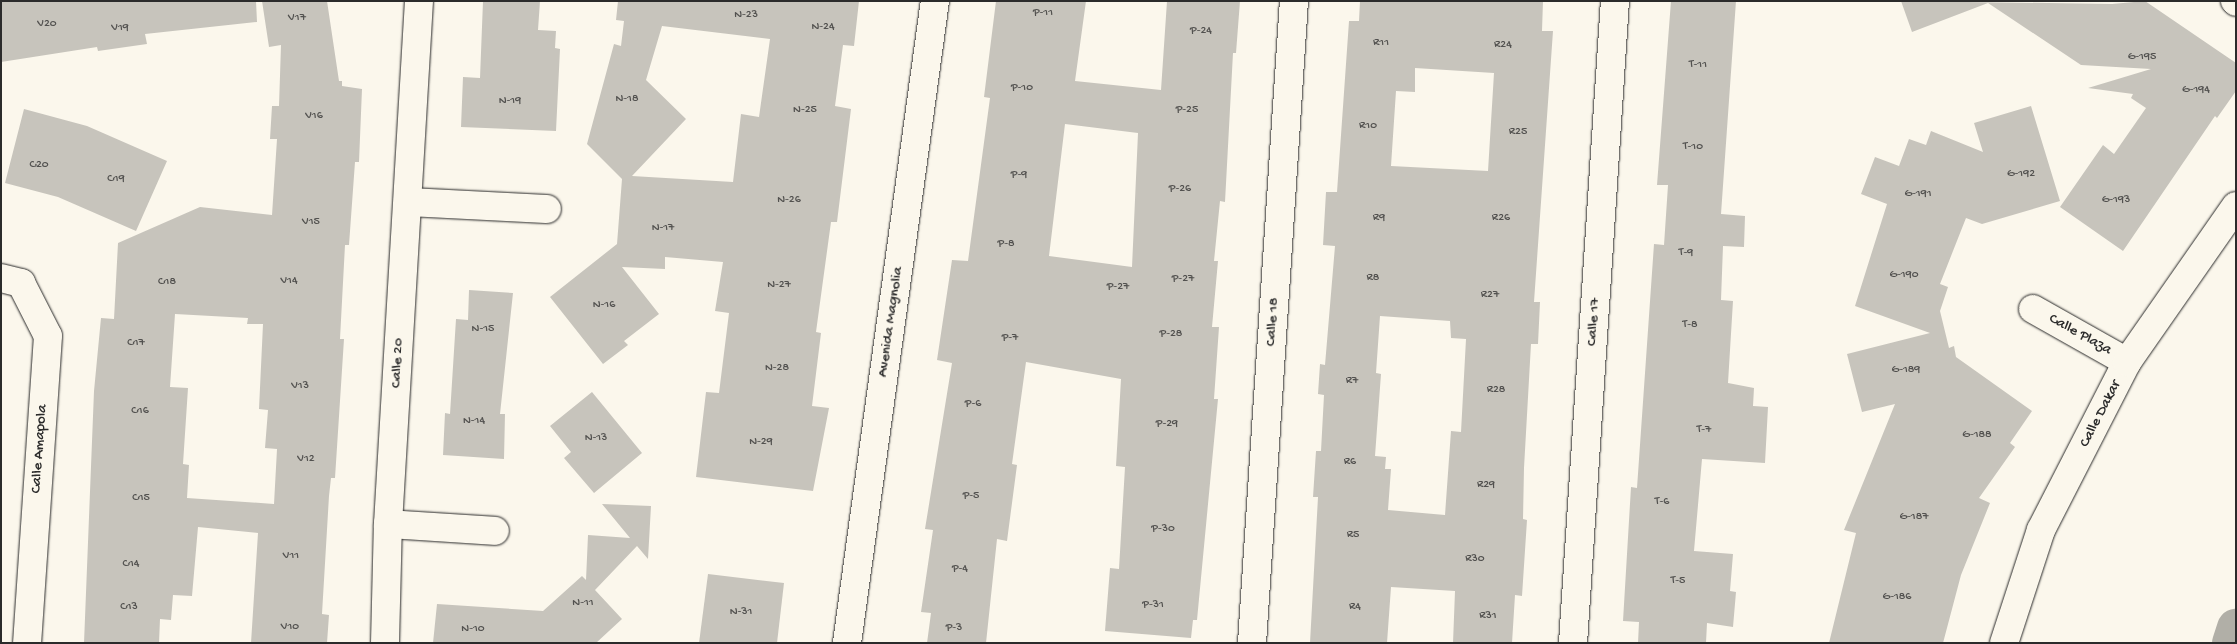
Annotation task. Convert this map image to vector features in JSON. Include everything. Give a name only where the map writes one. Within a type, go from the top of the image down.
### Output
[{"type":"street","name":"Calle 20","points":[[385,643],[388,524],[419,1]]},
{"type":"street","name":"Avenida Magnolia","points":[[847,643],[935,1]]},
{"type":"street","name":"Calle 18","points":[[1252,643],[1294,1]]},
{"type":"street","name":"Calle 17","points":[[1573,643],[1615,1]]},
{"type":"street","points":[[408,202],[547,209]]},
{"type":"street","name":"Calle Dakar","points":[[2004,643],[2041,530],[2128,362],[2236,206]]},
{"type":"street","name":"Calle Amapola","points":[[1,278],[21,283],[48,336],[27,643]]},
{"type":"street","name":"Calle Plaza","points":[[2033,309],[2128,362]]},
{"type":"street","points":[[388,524],[495,531]]},
{"type":"building","points":[[1,1],[256,1],[257,22],[145,34],[147,44],[98,51],[97,47],[1,62]]},
{"type":"building","points":[[262,1],[327,1],[339,81],[342,81],[342,86],[362,89],[359,162],[355,162],[349,245],[345,245],[340,339],[344,339],[335,478],[331,478],[329,496],[322,614],[329,615],[327,643],[251,643],[258,533],[198,527],[192,596],[173,595],[171,620],[160,619],[159,643],[84,643],[94,391],[101,318],[114,319],[118,243],[200,207],[272,215],[277,139],[270,139],[272,106],[279,106],[281,45],[269,47]],"holes":[[[175,314],[248,318],[247,324],[263,324],[259,409],[268,410],[265,448],[277,449],[274,504],[187,498],[189,465],[183,464],[188,388],[170,387]]]},
{"type":"building","points":[[483,1],[540,1],[538,30],[556,31],[555,48],[560,49],[556,131],[461,127],[463,77],[480,78]]},
{"type":"building","points":[[618,1],[859,1],[854,46],[843,45],[835,106],[851,109],[837,222],[831,222],[816,332],[821,333],[812,406],[829,408],[813,491],[696,477],[706,392],[719,393],[729,313],[715,311],[723,262],[665,257],[665,269],[622,267],[659,314],[624,341],[628,345],[603,364],[550,297],[617,244],[622,179],[587,144],[614,44],[621,46],[624,21],[616,20]],"holes":[[[662,26],[770,39],[759,117],[741,114],[733,182],[632,176],[686,119],[646,80]]]},
{"type":"building","points":[[996,1],[1086,1],[1075,81],[1161,90],[1167,1],[1240,1],[1236,53],[1233,53],[1225,202],[1220,201],[1214,261],[1218,261],[1212,327],[1219,327],[1214,399],[1218,399],[1197,620],[1193,620],[1191,638],[1105,631],[1110,568],[1119,569],[1125,467],[1116,466],[1121,379],[1026,362],[1012,464],[1017,465],[1007,541],[997,539],[986,643],[927,643],[931,613],[921,612],[933,530],[925,529],[952,363],[937,360],[952,260],[968,261],[990,98],[984,97]],"holes":[[[1065,124],[1138,133],[1132,267],[1049,256]]]},
{"type":"building","points":[[1360,1],[1543,1],[1542,31],[1553,31],[1534,302],[1540,302],[1538,344],[1531,344],[1524,468],[1523,519],[1527,520],[1522,596],[1515,595],[1512,643],[1453,643],[1455,591],[1391,587],[1387,643],[1310,643],[1318,497],[1313,497],[1316,451],[1321,451],[1324,395],[1318,394],[1320,364],[1325,365],[1335,246],[1323,245],[1326,192],[1337,192],[1349,21],[1359,21]],"holes":[[[1415,68],[1494,73],[1488,171],[1391,166],[1396,91],[1415,92]],[[1380,316],[1450,321],[1451,338],[1466,339],[1461,432],[1451,431],[1445,515],[1388,510],[1391,469],[1385,469],[1386,457],[1375,456],[1381,374],[1376,373]]]},
{"type":"building","points":[[1671,1],[1736,1],[1721,214],[1745,216],[1744,247],[1723,246],[1721,300],[1733,301],[1728,383],[1754,388],[1753,406],[1768,407],[1765,463],[1702,459],[1694,551],[1733,554],[1730,591],[1736,592],[1733,627],[1707,623],[1706,643],[1638,643],[1639,622],[1623,621],[1631,487],[1637,488],[1654,244],[1664,245],[1668,185],[1657,185]]},
{"type":"building","points":[[1901,1],[2112,4],[2145,1],[2236,63],[2236,91],[2217,118],[2215,116],[2123,251],[2060,207],[2103,145],[2114,154],[2146,108],[2131,98],[2133,94],[2088,88],[2151,69],[2081,65],[1988,3],[1912,32]]},
{"type":"building","points":[[2031,106],[2060,201],[1982,224],[1966,218],[1940,284],[1948,287],[1940,311],[1949,348],[1954,346],[1956,357],[2032,411],[2010,443],[2015,447],[1979,498],[1990,503],[1961,575],[1943,643],[1829,643],[1856,533],[1844,530],[1895,404],[1862,412],[1847,354],[1930,333],[1855,306],[1887,204],[1861,194],[1875,157],[1899,166],[1909,139],[1926,145],[1931,131],[1983,152],[1974,123]]},
{"type":"building","points":[[24,109],[87,126],[167,161],[136,231],[58,197],[5,183]]},
{"type":"building","points":[[469,290],[513,293],[500,414],[505,414],[504,459],[443,455],[445,413],[450,414],[456,319],[468,320]]},
{"type":"building","points":[[592,392],[642,453],[594,493],[564,458],[571,452],[550,426]]},
{"type":"building","points":[[602,504],[651,506],[648,559],[637,546],[595,590],[622,619],[596,643],[433,643],[437,604],[543,611],[582,576],[586,580],[588,535],[630,538]]},
{"type":"building","points":[[708,574],[784,583],[777,643],[699,643]]},
{"type":"waterway","points":[[2231,643],[2236,628]]}]
